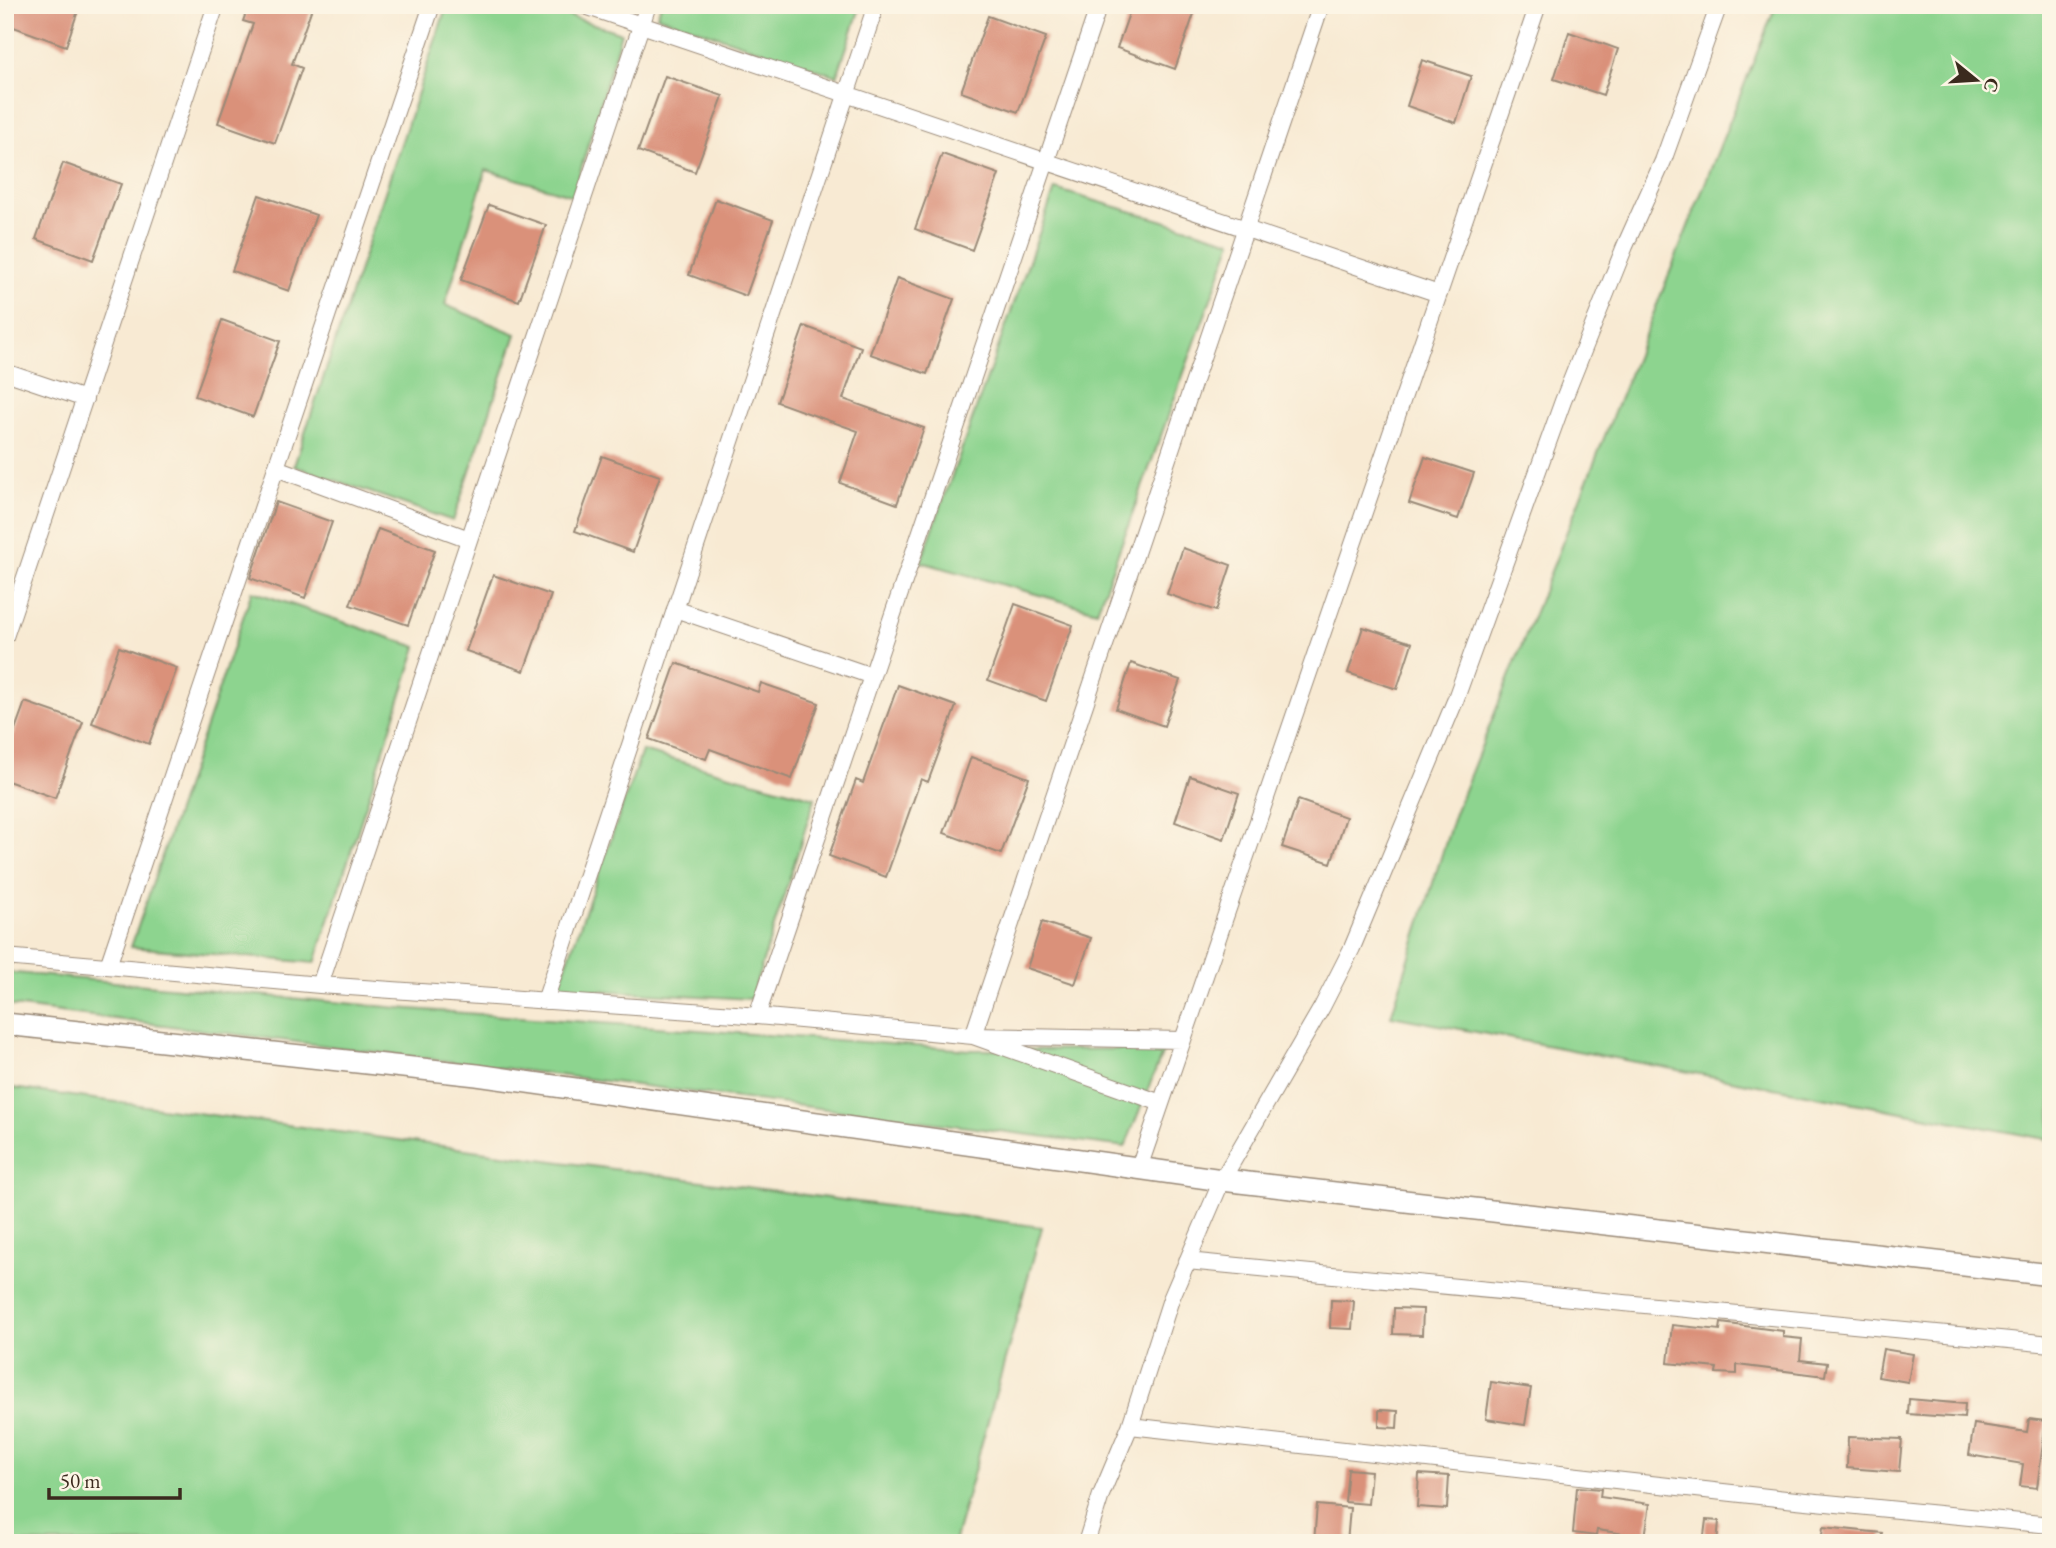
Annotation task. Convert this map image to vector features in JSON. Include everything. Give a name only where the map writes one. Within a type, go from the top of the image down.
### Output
[{"type":"main road","points":[[5,1024],[477,1075],[1223,1180],[2051,1275]]},
{"type":"street","points":[[5,637],[216,5]]},
{"type":"street","points":[[108,967],[432,5]]},
{"type":"street","points":[[582,5],[1439,294]]},
{"type":"street","points":[[320,985],[648,5]]},
{"type":"street","points":[[545,1001],[876,5]]},
{"type":"street","points":[[757,1016],[1099,5]]},
{"type":"street","points":[[972,1036],[1321,5]]},
{"type":"street","points":[[1139,1168],[1538,5]]},
{"type":"street","points":[[1086,1543],[1101,1495],[1129,1426],[1171,1299],[1223,1180],[1322,1007],[1352,948],[1475,648],[1563,401],[1625,246],[1663,162],[1719,5]]},
{"type":"street","points":[[5,372],[85,398]]},
{"type":"street","points":[[276,468],[469,539]]},
{"type":"street","points":[[675,609],[872,676]]},
{"type":"street","points":[[5,957],[320,985],[757,1016],[972,1036],[1183,1040]]},
{"type":"street","points":[[972,1036],[1161,1103]]},
{"type":"street","points":[[1187,1261],[2051,1344]]},
{"type":"street","points":[[1129,1426],[2051,1525]]},
{"type":"green space","points":[[447,5],[536,5],[621,33],[573,196],[486,170],[445,305],[516,334],[453,521],[294,466]]},
{"type":"green space","points":[[661,5],[861,5],[837,76],[657,16]]},
{"type":"green space","points":[[1776,5],[2051,5],[2051,1140],[1391,1016],[1455,813]]},
{"type":"green space","points":[[1055,189],[1232,241],[1097,611],[921,562]]},
{"type":"green space","points":[[252,591],[417,647],[315,963],[131,947]]},
{"type":"green space","points":[[642,751],[815,798],[751,999],[558,988]]},
{"type":"green space","points":[[5,972],[410,1009],[971,1050],[1164,1049],[1125,1147],[5,1005]]},
{"type":"green space","points":[[5,1087],[1042,1227],[954,1543],[5,1543]]},
{"type":"building","points":[[15,5],[80,5],[66,46],[8,25]]},
{"type":"building","points":[[249,5],[313,5],[292,64],[302,68],[275,143],[218,123],[253,24],[243,21]]},
{"type":"building","points":[[1132,5],[1197,5],[1175,69],[1117,48]]},
{"type":"building","points":[[988,16],[1046,37],[1018,112],[961,92]]},
{"type":"building","points":[[1569,32],[1618,49],[1603,95],[1554,79]]},
{"type":"building","points":[[1422,60],[1471,76],[1456,123],[1407,106]]},
{"type":"building","points":[[665,76],[723,96],[695,172],[638,151]]},
{"type":"building","points":[[942,154],[999,174],[972,250],[915,229]]},
{"type":"building","points":[[63,163],[121,184],[93,260],[36,239]]},
{"type":"building","points":[[259,195],[316,215],[289,291],[232,271]]},
{"type":"building","points":[[716,199],[773,220],[746,296],[689,275]]},
{"type":"building","points":[[489,205],[546,225],[519,301],[461,280]]},
{"type":"building","points":[[897,278],[954,299],[927,374],[870,354]]},
{"type":"building","points":[[222,320],[280,341],[253,417],[195,396]]},
{"type":"building","points":[[804,326],[861,347],[843,399],[924,428],[897,504],[840,483],[858,431],[777,402]]},
{"type":"building","points":[[602,456],[660,476],[633,552],[575,531]]},
{"type":"building","points":[[1425,457],[1474,473],[1458,519],[1409,503]]},
{"type":"building","points":[[276,502],[332,522],[305,598],[250,578]]},
{"type":"building","points":[[378,529],[435,550],[408,625],[350,605]]},
{"type":"building","points":[[1183,548],[1231,565],[1216,611],[1167,594]]},
{"type":"building","points":[[493,575],[551,595],[524,671],[466,651]]},
{"type":"building","points":[[1015,604],[1073,625],[1046,701],[988,680]]},
{"type":"building","points":[[1363,627],[1412,643],[1397,689],[1348,673]]},
{"type":"building","points":[[119,647],[177,668],[149,744],[92,723]]},
{"type":"building","points":[[676,663],[758,692],[761,683],[819,703],[792,779],[710,749],[706,759],[649,739]]},
{"type":"building","points":[[1131,663],[1180,680],[1164,726],[1116,709]]},
{"type":"building","points":[[898,685],[956,706],[928,782],[921,779],[886,877],[829,856],[856,780],[863,783]]},
{"type":"building","points":[[25,702],[83,722],[55,798],[5,780],[5,757]]},
{"type":"building","points":[[971,757],[1029,778],[1001,854],[944,833]]},
{"type":"building","points":[[1190,776],[1239,793],[1224,839],[1175,822]]},
{"type":"building","points":[[1298,800],[1346,817],[1331,863],[1282,847]]},
{"type":"building","points":[[1042,922],[1091,938],[1075,984],[1027,968]]},
{"type":"building","points":[[1331,1300],[1354,1301],[1352,1329],[1330,1328]]},
{"type":"building","points":[[1394,1308],[1423,1309],[1422,1335],[1393,1334]]},
{"type":"building","points":[[1721,1323],[1783,1331],[1783,1337],[1802,1339],[1800,1360],[1827,1363],[1825,1376],[1737,1365],[1737,1374],[1716,1373],[1717,1368],[1668,1363],[1672,1325],[1720,1330]]},
{"type":"building","points":[[1883,1349],[1913,1354],[1908,1382],[1878,1377]]},
{"type":"building","points":[[1491,1382],[1531,1388],[1525,1425],[1486,1419]]},
{"type":"building","points":[[1909,1399],[1965,1404],[1964,1418],[1908,1414]]},
{"type":"building","points":[[1379,1410],[1398,1411],[1397,1428],[1379,1427]]},
{"type":"building","points":[[2029,1419],[2046,1421],[2037,1488],[2020,1486],[2023,1464],[1969,1455],[1974,1424],[2027,1432]]},
{"type":"building","points":[[1848,1437],[1902,1439],[1899,1472],[1847,1468]]},
{"type":"building","points":[[1348,1469],[1371,1471],[1368,1504],[1345,1502]]},
{"type":"building","points":[[1419,1474],[1449,1476],[1447,1509],[1417,1507]]},
{"type":"building","points":[[1577,1487],[1601,1489],[1600,1497],[1650,1504],[1645,1537],[1597,1530],[1596,1536],[1573,1533]]},
{"type":"building","points":[[1317,1505],[1350,1508],[1347,1543],[1314,1542]]},
{"type":"building","points":[[1706,1520],[1719,1521],[1717,1543],[1703,1543]]},
{"type":"building","points":[[1823,1527],[1882,1533],[1881,1543],[1821,1543]]}]
